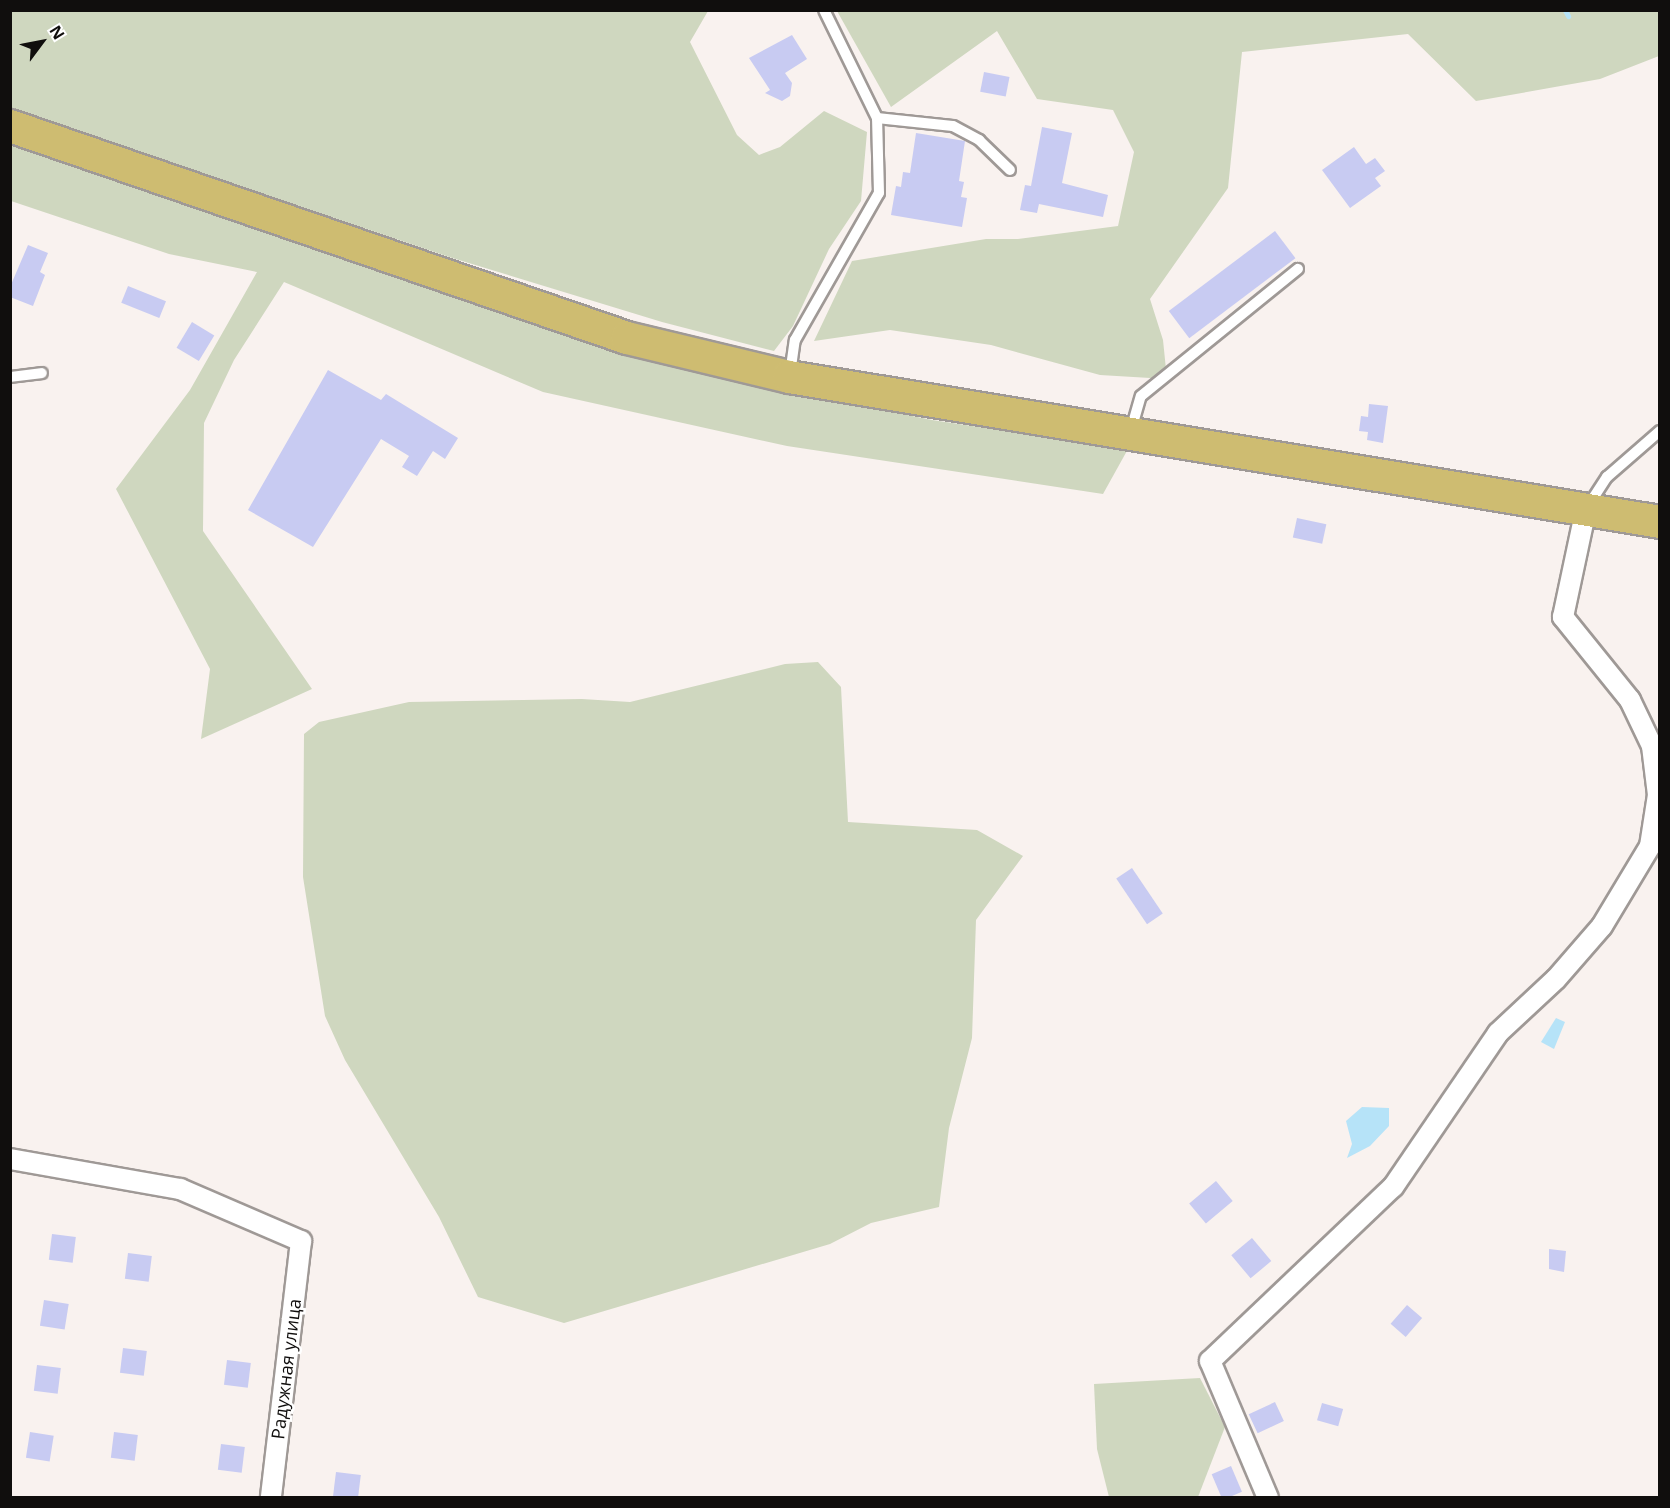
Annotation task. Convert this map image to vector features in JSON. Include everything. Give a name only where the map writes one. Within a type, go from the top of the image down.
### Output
[{"type":"main road","points":[[10,126],[627,338],[789,377],[1659,522]]},
{"type":"street","points":[[1268,1497],[1210,1360],[1393,1187],[1498,1033],[1556,979],[1602,926],[1650,846],[1658,795],[1652,746],[1630,700],[1563,617],[1586,509]]},
{"type":"street","name":"Радужная улица","points":[[10,1159],[180,1189],[301,1240],[271,1497]]},
{"type":"lane","points":[[789,377],[795,340],[879,193],[877,118],[824,10]]},
{"type":"lane","points":[[877,118],[953,126],[979,140],[1010,170]]},
{"type":"lane","points":[[1130,433],[1141,396],[1298,269]]},
{"type":"lane","points":[[10,377],[42,373]]},
{"type":"lane","points":[[1586,509],[1607,477],[1659,431]]},
{"type":"green space","points":[[11,11],[708,11],[690,42],[737,135],[759,155],[780,147],[824,111],[867,132],[861,201],[829,249],[793,326],[774,351],[662,322],[449,257],[11,108]]},
{"type":"green space","points":[[837,11],[1659,11],[1659,56],[1600,79],[1476,101],[1408,34],[1242,52],[1228,188],[1150,299],[1163,340],[1167,379],[1100,375],[991,345],[890,330],[814,341],[852,261],[986,239],[1018,239],[1118,226],[1134,152],[1113,110],[1037,99],[997,31],[891,107]]},
{"type":"green space","points":[[11,143],[332,251],[564,335],[766,386],[932,420],[1128,449],[1103,494],[787,446],[543,392],[284,282],[234,360],[204,423],[203,531],[312,689],[201,739],[210,669],[116,489],[190,390],[257,272],[169,254],[11,201]]},
{"type":"green space","points":[[818,662],[841,687],[848,822],[977,830],[1023,856],[976,920],[972,1038],[949,1128],[939,1207],[871,1223],[830,1244],[564,1323],[478,1297],[439,1217],[345,1060],[325,1016],[303,877],[304,734],[319,722],[409,702],[582,699],[630,702],[785,664]]},
{"type":"green space","points":[[1200,1378],[1225,1427],[1198,1497],[1109,1497],[1097,1449],[1094,1384]]},
{"type":"water","points":[[1556,1018],[1565,1022],[1554,1049],[1541,1042]]},
{"type":"water","points":[[1362,1107],[1389,1108],[1389,1126],[1370,1146],[1347,1158],[1352,1144],[1346,1121]]},
{"type":"building","points":[[792,35],[807,59],[785,73],[792,83],[790,96],[782,101],[765,93],[770,90],[749,58]]},
{"type":"building","points":[[984,72],[1010,77],[1006,97],[980,92]]},
{"type":"building","points":[[1042,127],[1072,133],[1062,183],[1108,195],[1103,217],[1039,204],[1037,213],[1020,210],[1025,185],[1031,186]]},
{"type":"building","points":[[916,133],[965,141],[959,181],[964,182],[961,197],[967,198],[962,227],[891,215],[896,186],[901,187],[903,172],[910,173]]},
{"type":"building","points":[[1354,147],[1366,164],[1375,158],[1385,171],[1375,178],[1381,186],[1350,208],[1322,170]]},
{"type":"building","points":[[1275,231],[1295,258],[1189,338],[1169,311]]},
{"type":"building","points":[[28,245],[48,253],[40,272],[45,275],[33,306],[10,297],[10,287]]},
{"type":"building","points":[[128,286],[166,301],[159,318],[121,303]]},
{"type":"building","points":[[192,322],[214,335],[199,361],[177,348]]},
{"type":"building","points":[[328,370],[381,400],[386,394],[458,438],[445,459],[433,451],[417,476],[402,467],[409,456],[381,439],[313,547],[248,510]]},
{"type":"building","points":[[1369,404],[1388,406],[1383,443],[1367,440],[1368,432],[1359,431],[1361,416],[1368,417]]},
{"type":"building","points":[[1297,518],[1326,524],[1322,544],[1293,538]]},
{"type":"building","points":[[1132,868],[1163,914],[1147,924],[1116,879]]},
{"type":"building","points":[[1216,1181],[1233,1201],[1206,1223],[1189,1203]]},
{"type":"building","points":[[52,1234],[76,1237],[73,1263],[49,1260]]},
{"type":"building","points":[[1252,1238],[1271,1261],[1251,1278],[1231,1255]]},
{"type":"building","points":[[1549,1249],[1566,1251],[1564,1272],[1549,1269]]},
{"type":"building","points":[[128,1253],[152,1256],[149,1282],[125,1279]]},
{"type":"building","points":[[44,1300],[69,1304],[65,1330],[40,1326]]},
{"type":"building","points":[[1407,1305],[1422,1318],[1406,1337],[1391,1324]]},
{"type":"building","points":[[123,1348],[147,1351],[144,1376],[120,1373]]},
{"type":"building","points":[[227,1360],[251,1363],[248,1388],[224,1385]]},
{"type":"building","points":[[37,1365],[61,1368],[58,1394],[34,1391]]},
{"type":"building","points":[[1275,1402],[1284,1421],[1258,1433],[1249,1414]]},
{"type":"building","points":[[1322,1403],[1343,1409],[1338,1426],[1317,1420]]},
{"type":"building","points":[[30,1432],[54,1436],[50,1461],[26,1458]]},
{"type":"building","points":[[114,1432],[138,1435],[135,1461],[111,1458]]},
{"type":"building","points":[[221,1444],[245,1447],[242,1473],[218,1470]]},
{"type":"building","points":[[1231,1466],[1242,1492],[1222,1498],[1212,1474]]},
{"type":"building","points":[[336,1472],[361,1475],[358,1498],[333,1497]]},
{"type":"waterway","points":[[1565,10],[1568,16]]}]
